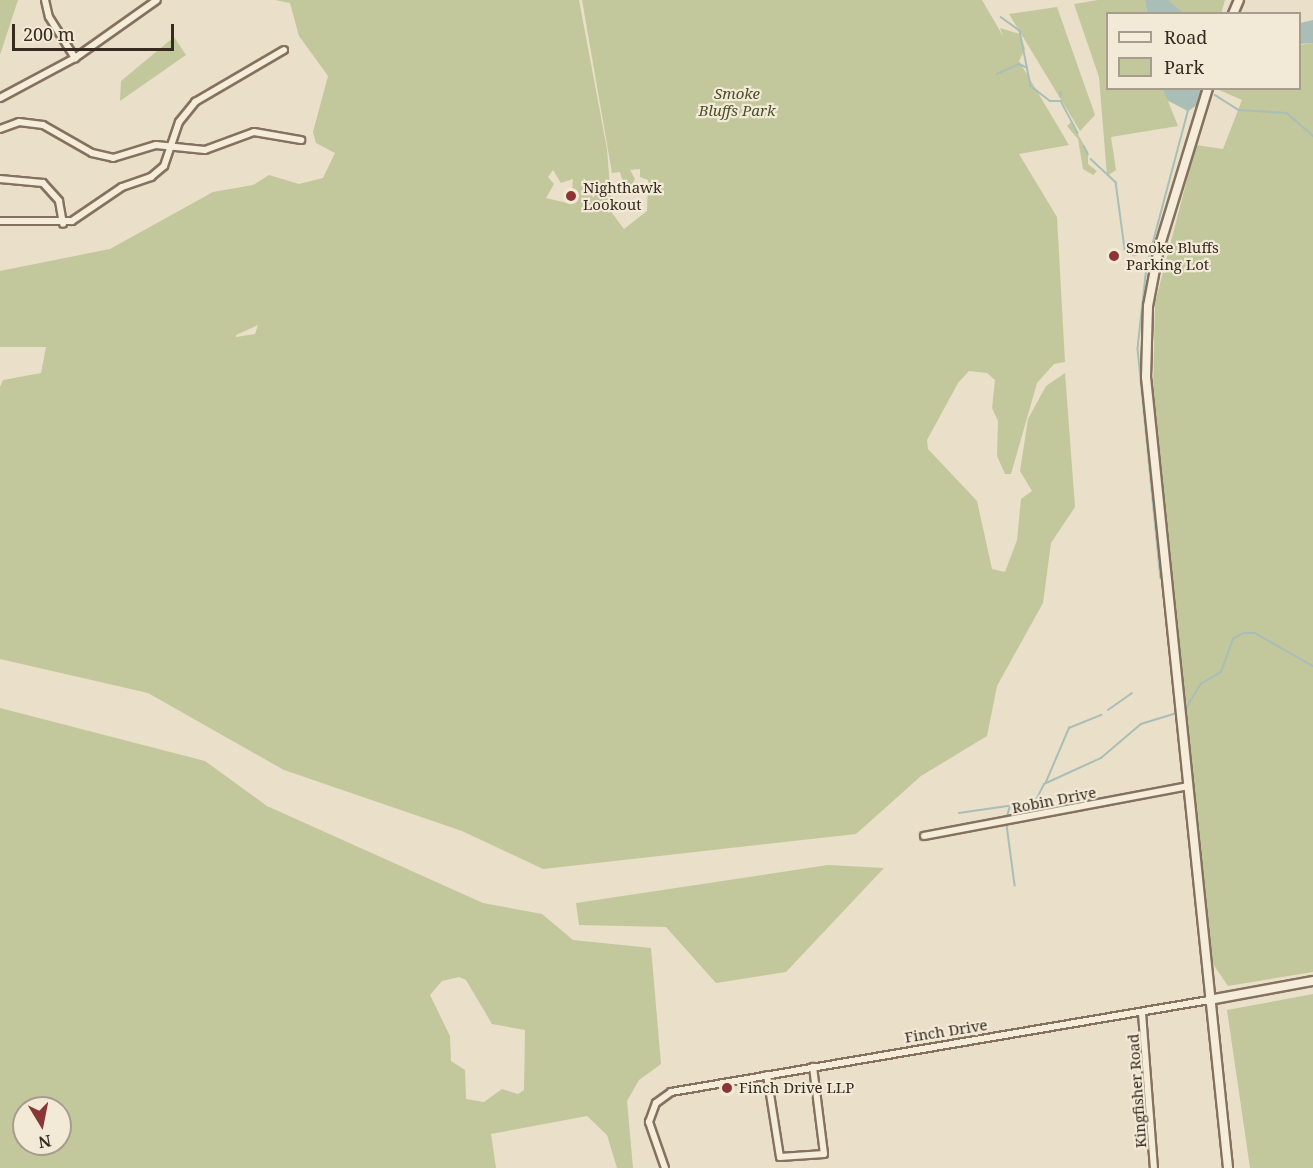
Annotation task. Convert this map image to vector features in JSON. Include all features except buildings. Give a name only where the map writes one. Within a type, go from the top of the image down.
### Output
[{"type":"street","points":[[45,0],[49,17],[75,58]]},
{"type":"street","points":[[0,98],[75,58],[157,0]]},
{"type":"street","points":[[0,221],[63,224],[92,212],[122,187],[158,173],[172,147],[179,122],[195,102],[284,50]]},
{"type":"street","points":[[1207,90],[1159,248],[1145,346],[1209,1000],[1228,1168]]},
{"type":"street","points":[[0,129],[19,123],[43,125],[105,157],[156,145],[205,150],[254,132],[301,140]]},
{"type":"street","points":[[0,179],[43,183],[59,201],[63,224]]},
{"type":"street","name":"Robin Drive","points":[[924,836],[1188,786]]},
{"type":"street","name":"Finch Drive","points":[[665,1168],[650,1126],[661,1098],[767,1075],[1313,981]]},
{"type":"street","name":"Kingfisher Road","points":[[1142,1012],[1154,1168]]},
{"type":"street","points":[[767,1075],[780,1157],[824,1154],[813,1067]]},
{"type":"green space","points":[[0,0],[18,0],[0,55]]},
{"type":"green space","name":"Smoke Bluffs Park","points":[[275,0],[579,0],[607,149],[612,213],[624,229],[647,211],[648,180],[640,177],[640,169],[630,170],[635,179],[626,194],[620,172],[612,173],[582,0],[982,0],[1003,36],[1000,28],[1020,34],[1025,49],[1019,61],[1069,145],[1019,154],[1057,217],[1065,362],[1054,364],[1037,383],[1011,474],[1005,474],[997,456],[998,421],[992,408],[995,380],[987,373],[969,371],[958,383],[927,440],[928,449],[977,501],[992,569],[1005,572],[1017,540],[1021,499],[1032,491],[1020,471],[1028,419],[1046,386],[1065,373],[1075,507],[1051,543],[1043,603],[997,686],[987,736],[921,776],[856,834],[543,869],[462,831],[284,770],[148,693],[0,659],[0,387],[3,380],[41,373],[46,347],[0,347],[0,271],[110,249],[213,192],[253,185],[269,175],[299,184],[323,178],[335,153],[316,143],[313,132],[328,76],[299,36],[290,3]],"holes":[[[553,170],[561,183],[573,179],[571,204],[546,198],[554,184],[548,177]],[[258,325],[255,334],[236,337],[236,335]]]},
{"type":"green space","points":[[1098,0],[1145,0],[1147,12],[1106,12],[1106,90],[1202,90],[1197,105],[1188,111],[1168,101],[1178,126],[1111,137],[1116,170],[1107,176],[1099,77],[1074,4]]},
{"type":"green space","points":[[1164,0],[1225,0],[1222,12],[1170,12]]},
{"type":"green space","points":[[1057,7],[1095,115],[1080,131],[1009,14]]},
{"type":"green space","points":[[174,37],[186,55],[120,101],[121,81]]},
{"type":"green space","points":[[1313,43],[1313,972],[1228,986],[1211,961],[1153,393],[1155,303],[1196,145],[1223,149],[1242,100],[1219,90],[1301,90],[1301,45]]},
{"type":"green space","points":[[1071,122],[1088,152],[1088,164],[1097,171],[1093,175],[1083,169],[1078,139],[1067,126]]},
{"type":"green space","points":[[0,708],[205,761],[267,806],[483,903],[542,914],[573,940],[651,948],[661,1064],[639,1080],[627,1101],[633,1168],[617,1168],[607,1135],[587,1116],[491,1134],[496,1168],[0,1168]],"holes":[[[459,977],[466,980],[492,1024],[525,1030],[524,1090],[518,1094],[502,1089],[484,1102],[466,1099],[465,1070],[451,1061],[450,1036],[430,995],[442,981]]]},
{"type":"green space","points":[[828,865],[884,868],[786,972],[716,983],[666,927],[579,925],[576,903]]},
{"type":"green space","points":[[1313,994],[1313,1168],[1250,1168],[1227,1010]]},
{"type":"water","points":[[1145,0],[1168,0],[1182,12],[1147,12]]},
{"type":"water","points":[[1313,20],[1313,43],[1301,44],[1301,23]]},
{"type":"water","points":[[1163,90],[1202,90],[1197,105],[1188,111],[1168,100]]},
{"type":"waterway","points":[[1001,17],[1020,31],[1031,86],[1050,101],[1061,101],[1078,133]]},
{"type":"waterway","points":[[997,74],[1019,64],[1026,67]]},
{"type":"waterway","points":[[1215,95],[1239,110],[1287,113],[1313,136]]},
{"type":"waterway","points":[[1149,257],[1188,110]]},
{"type":"waterway","points":[[1084,146],[1088,154]]},
{"type":"waterway","points":[[1091,159],[1116,182],[1125,249],[1134,255],[1150,252]]},
{"type":"waterway","points":[[1147,267],[1138,349],[1161,578]]},
{"type":"waterway","points":[[1184,711],[1201,684],[1221,672],[1233,639],[1244,633],[1255,633],[1313,666]]},
{"type":"waterway","points":[[1108,710],[1132,693]]},
{"type":"waterway","points":[[959,813],[1035,802],[1044,784],[1101,758],[1141,724],[1176,713]]},
{"type":"waterway","points":[[1046,782],[1069,728],[1101,715]]},
{"type":"waterway","points":[[1007,816],[1010,806]]},
{"type":"waterway","points":[[1007,825],[1015,885]]},
{"type":"place","name":"Nighthawk Lookout","points":[[571,196]]},
{"type":"place","name":"Smoke Bluffs Parking Lot","points":[[1114,256]]},
{"type":"place","name":"Finch Drive LLP","points":[[727,1088]]}]
